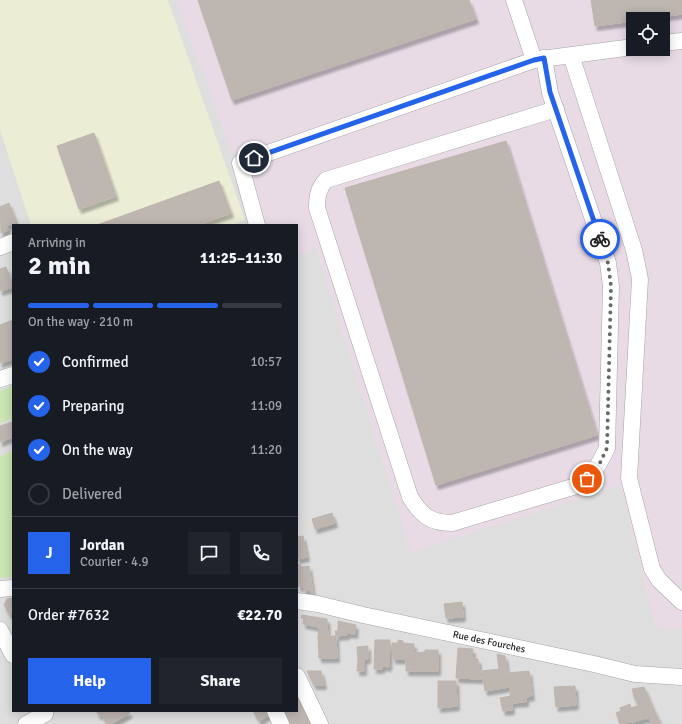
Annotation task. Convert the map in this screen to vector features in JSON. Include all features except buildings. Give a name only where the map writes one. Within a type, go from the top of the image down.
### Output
[{"type":"street","points":[[514,0],[539,59],[550,92],[556,109],[608,263],[611,286],[607,448],[598,467],[587,479],[576,486],[452,522],[442,522],[422,514],[410,497],[317,208],[317,196],[320,187],[326,180],[556,109]]},
{"type":"street","points":[[670,43],[682,41]]},
{"type":"street","points":[[257,224],[240,163],[539,59],[626,48]]},
{"type":"street","points":[[571,55],[634,250],[640,279],[629,478],[652,569],[658,580],[682,602]]},
{"type":"street","points":[[0,247],[12,242]]},
{"type":"street","points":[[0,379],[12,374]]},
{"type":"street","points":[[0,589],[12,588]]},
{"type":"street","name":"Rue des Fourches","points":[[298,601],[318,604],[635,674],[682,677]]},
{"type":"street","points":[[0,630],[12,653]]},
{"type":"street","points":[[298,678],[320,724]]},
{"type":"street","points":[[275,712],[281,724]]},
{"type":"street","points":[[26,724],[46,716]]},
{"type":"shaded area","points":[[0,0],[682,0],[682,724],[0,724]]},
{"type":"shaded area","points":[[176,0],[682,0],[682,629],[656,628],[620,485],[411,553],[316,248],[298,255],[298,224],[259,224]]},
{"type":"green space","points":[[0,0],[168,0],[245,220],[235,224],[31,224],[0,130]]},
{"type":"green space","points":[[12,386],[12,418],[0,423],[0,391]]},
{"type":"green space","points":[[12,451],[12,577],[0,578],[0,456]]},
{"type":"way so far","points":[[587,479],[598,467],[607,448],[611,286],[608,263],[600,239]]},
{"type":"route","points":[[254,158],[534,60],[544,58],[550,92],[600,239]]}]
